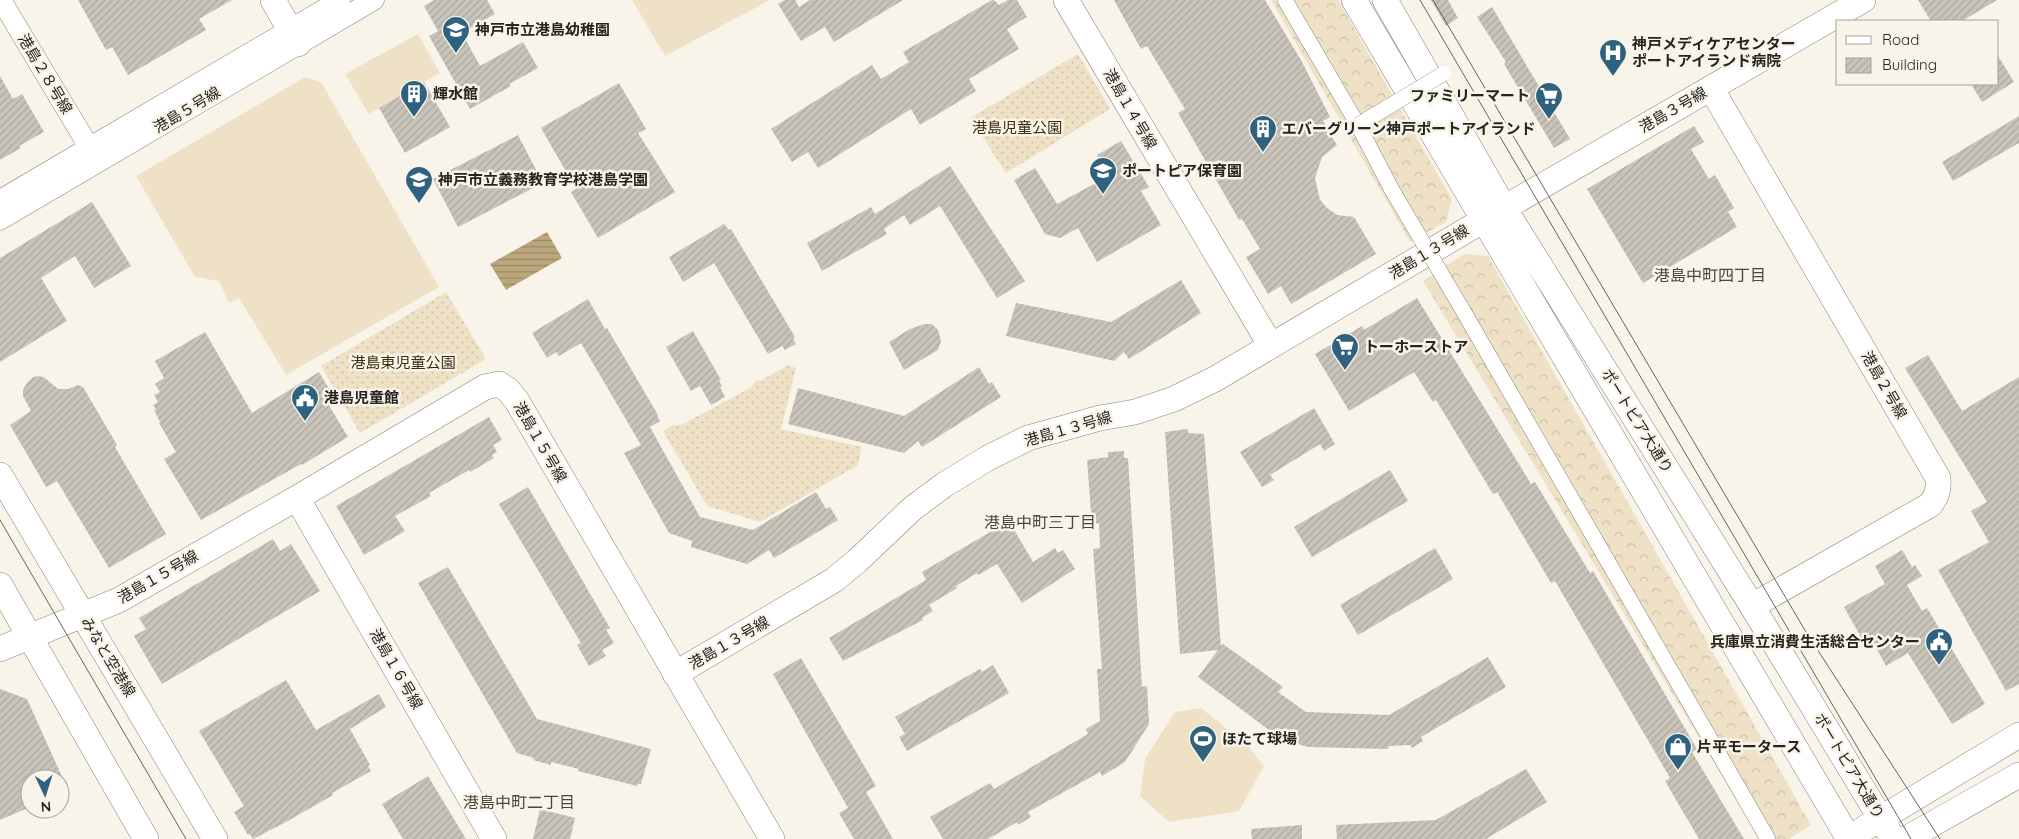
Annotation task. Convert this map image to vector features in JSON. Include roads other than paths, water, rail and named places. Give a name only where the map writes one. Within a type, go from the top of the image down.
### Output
[{"type":"street","name":"港島２８号線","points":[[2,0],[89,147]]},
{"type":"street","points":[[273,0],[294,37]]},
{"type":"street","name":"港島５号線","points":[[0,220],[294,37],[340,0]]},
{"type":"street","name":"港島５号線","points":[[0,200],[89,147],[294,37],[374,0]]},
{"type":"street","name":"港島１４号線","points":[[1066,0],[1271,346]]},
{"type":"street","points":[[1284,0],[1358,125],[1392,190],[1765,834]]},
{"type":"street","name":"ポートピア大通り","points":[[1354,0],[1752,606],[1887,829]]},
{"type":"street","name":"ポートピア大通り","points":[[1385,0],[1494,214],[1700,586],[1848,839]]},
{"type":"street","name":"港島３号線","points":[[1494,214],[1863,0]]},
{"type":"street","points":[[1358,125],[1443,74]]},
{"type":"street","name":"港島２号線","points":[[1711,88],[1938,478],[1939,487],[1937,496],[1930,505],[1752,606]]},
{"type":"street","name":"港島１３号線","points":[[675,674],[834,580],[913,508],[944,485],[988,458],[1028,438],[1100,418],[1135,412],[1174,399],[1215,379],[1494,214]]},
{"type":"street","name":"港島１５号線","points":[[0,649],[119,600],[485,387],[499,384],[517,400],[772,839]]},
{"type":"street","name":"みなと空港線","points":[[0,475],[215,839]]},
{"type":"street","name":"港島１６号線","points":[[297,498],[494,839]]},
{"type":"street","points":[[0,585],[30,636],[138,836]]},
{"type":"street","points":[[1700,586],[1724,605],[1752,606],[1743,623],[1742,645],[1749,670]]},
{"type":"street","points":[[1848,839],[1887,829],[2019,735]]},
{"type":"street","points":[[1906,839],[2019,775]]},
{"type":"tram line","points":[[1420,0],[1911,839]]},
{"type":"tram line","points":[[1433,0],[1806,632],[1940,839]]},
{"type":"tram line","points":[[0,520],[186,839]]},
{"type":"place","name":"神戸市立港島幼稚園","points":[[456,54]]},
{"type":"place","name":"神戸メディケアセンター ポートアイランド病院","points":[[1613,77]]},
{"type":"place","name":"輝水館","points":[[414,118]]},
{"type":"place","name":"ファミリーマート","points":[[1549,120]]},
{"type":"place","name":"エバーグリーン神戸ポートアイランド","points":[[1263,153]]},
{"type":"place","name":"ポートピア保育園","points":[[1103,195]]},
{"type":"place","name":"神戸市立義務教育学校港島学園","points":[[419,204]]},
{"type":"place","name":"トーホーストア","points":[[1345,371]]},
{"type":"place","name":"港島児童館","points":[[305,422]]},
{"type":"place","name":"兵庫県立消費生活総合センター","points":[[1939,666]]},
{"type":"place","name":"ほたて球場","points":[[1203,763]]},
{"type":"place","name":"片平モータース","points":[[1678,771]]},
{"type":"district","name":"港島中町四丁目","points":[[1710,275]]},
{"type":"district","name":"港島中町三丁目","points":[[1040,522]]},
{"type":"district","name":"港島中町二丁目","points":[[519,802]]},
{"type":"park label","name":"港島児童公園","points":[[1017,128]]},
{"type":"park label","name":"港島東児童公園","points":[[403,363]]}]
